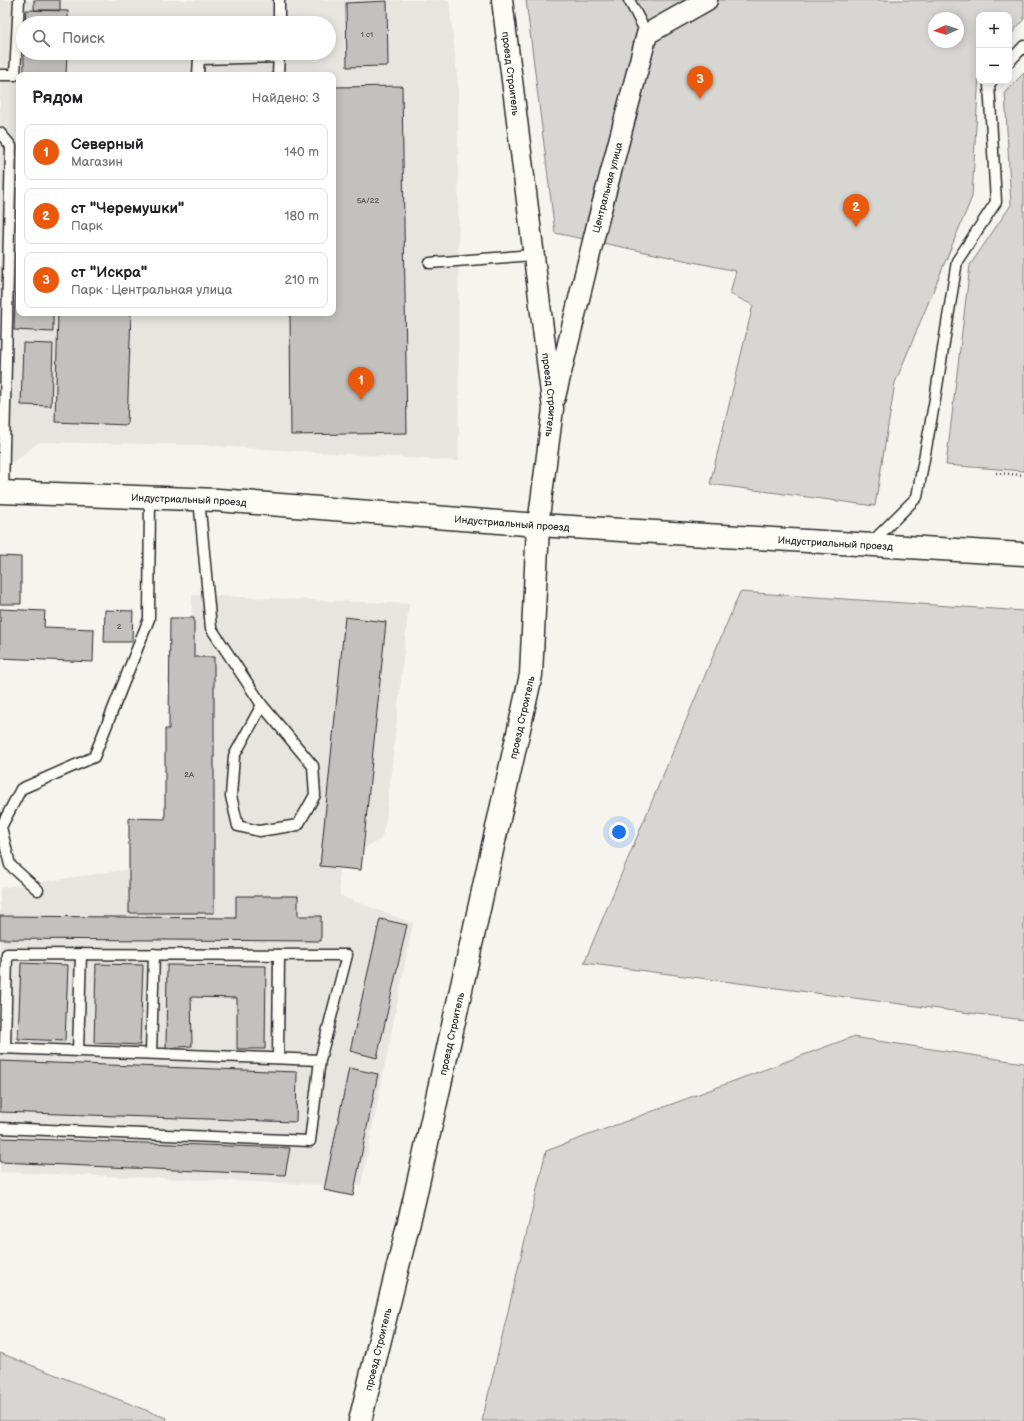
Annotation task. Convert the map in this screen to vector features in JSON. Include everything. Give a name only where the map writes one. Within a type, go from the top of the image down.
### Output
[{"type":"street","name":"проезд Строитель","points":[[360,1421],[414,1201],[531,674],[538,525],[553,408],[502,0]]},
{"type":"street","points":[[647,34],[706,0]]},
{"type":"street","name":"Центральная улица","points":[[553,408],[597,225],[647,34]]},
{"type":"street","name":"Индустриальный проезд","points":[[2,492],[200,499],[538,525],[1024,554]]},
{"type":"lane","points":[[18,16],[19,0]]},
{"type":"lane","points":[[279,0],[279,16]]},
{"type":"lane","points":[[629,0],[647,34]]},
{"type":"lane","points":[[1012,59],[1024,46]]},
{"type":"lane","points":[[0,75],[15,75],[16,56]]},
{"type":"lane","points":[[198,60],[198,72]]},
{"type":"lane","points":[[278,72],[279,60]]},
{"type":"lane","points":[[869,545],[917,497],[935,399],[957,261],[996,202],[989,84]]},
{"type":"lane","points":[[0,133],[11,146],[3,370],[2,492]]},
{"type":"lane","points":[[430,262],[533,255]]},
{"type":"lane","points":[[38,890],[10,864],[1,827],[21,789],[94,758],[149,619],[150,498]]},
{"type":"lane","points":[[200,499],[211,628],[262,705],[313,766],[315,795],[298,825],[259,831],[238,826],[231,796],[234,756],[262,705]]},
{"type":"lane","points":[[0,1128],[310,1141],[320,1060],[347,955],[7,954],[2,1048],[320,1060]]},
{"type":"lane","points":[[78,1051],[81,954]]},
{"type":"lane","points":[[151,1053],[154,954]]},
{"type":"lane","points":[[278,1058],[279,955]]},
{"type":"path","points":[[996,473],[1024,475]]},
{"type":"shaded area","points":[[0,0],[449,0],[458,85],[459,461],[203,445],[39,442],[13,462],[0,461]]},
{"type":"shaded area","points":[[526,0],[1024,0],[1024,19],[1012,33],[1012,12],[976,12],[976,84],[978,84],[972,197],[895,383],[875,506],[710,484],[753,305],[730,294],[736,271],[555,233]]},
{"type":"shaded area","points":[[1024,73],[1024,471],[946,465],[970,265],[1011,205],[1005,92]]},
{"type":"shaded area","points":[[740,592],[1024,611],[1024,1020],[584,963]]},
{"type":"shaded area","points":[[192,595],[409,604],[386,820],[381,839],[338,862],[340,896],[413,923],[361,1186],[0,1172],[0,888],[205,858],[188,800]]},
{"type":"shaded area","points":[[852,1037],[1024,1063],[1024,1421],[482,1421],[546,1151]]},
{"type":"shaded area","points":[[0,1353],[166,1418],[165,1421],[0,1421]]},
{"type":"building","points":[[34,0],[60,0],[60,10],[34,10]]},
{"type":"building","points":[[387,1],[388,66],[347,67],[346,3]]},
{"type":"building","points":[[26,10],[68,11],[68,16],[26,16]]},
{"type":"building","points":[[24,60],[67,60],[66,72],[24,72]]},
{"type":"building","points":[[402,86],[407,433],[291,435],[290,316],[336,316],[336,87]]},
{"type":"building","points":[[16,279],[16,316],[53,316],[53,332],[14,330]]},
{"type":"building","points":[[58,316],[131,316],[127,425],[55,422]]},
{"type":"building","points":[[23,343],[53,344],[51,406],[21,405]]},
{"type":"building","points":[[0,556],[21,557],[21,604],[0,604]]},
{"type":"building","points":[[0,609],[45,611],[44,627],[94,629],[93,662],[0,658]]},
{"type":"building","points":[[105,610],[133,611],[132,642],[104,642]]},
{"type":"building","points":[[345,617],[386,622],[361,870],[320,866]]},
{"type":"building","points":[[170,618],[194,618],[194,657],[214,657],[214,913],[129,913],[129,818],[165,819],[165,729],[169,729]]},
{"type":"building","points":[[236,896],[298,896],[298,916],[321,916],[321,941],[0,939],[0,916],[236,918]]},
{"type":"building","points":[[380,919],[407,925],[377,1058],[350,1051]]},
{"type":"building","points":[[21,963],[68,965],[65,1041],[18,1039]]},
{"type":"building","points":[[96,964],[143,965],[140,1045],[94,1043]]},
{"type":"building","points":[[167,965],[266,966],[265,1049],[237,1049],[237,998],[191,997],[192,1046],[166,1048]]},
{"type":"building","points":[[0,1061],[297,1072],[296,1122],[0,1112]]},
{"type":"building","points":[[349,1068],[378,1074],[353,1196],[324,1190]]},
{"type":"building","points":[[0,1138],[290,1148],[285,1175],[0,1162]]},
{"type":"place","name":"ст \"Искра\"","points":[[700,99]]},
{"type":"place","name":"ст \"Черемушки\"","points":[[856,227]]},
{"type":"place","name":"Северный","points":[[361,400]]}]
